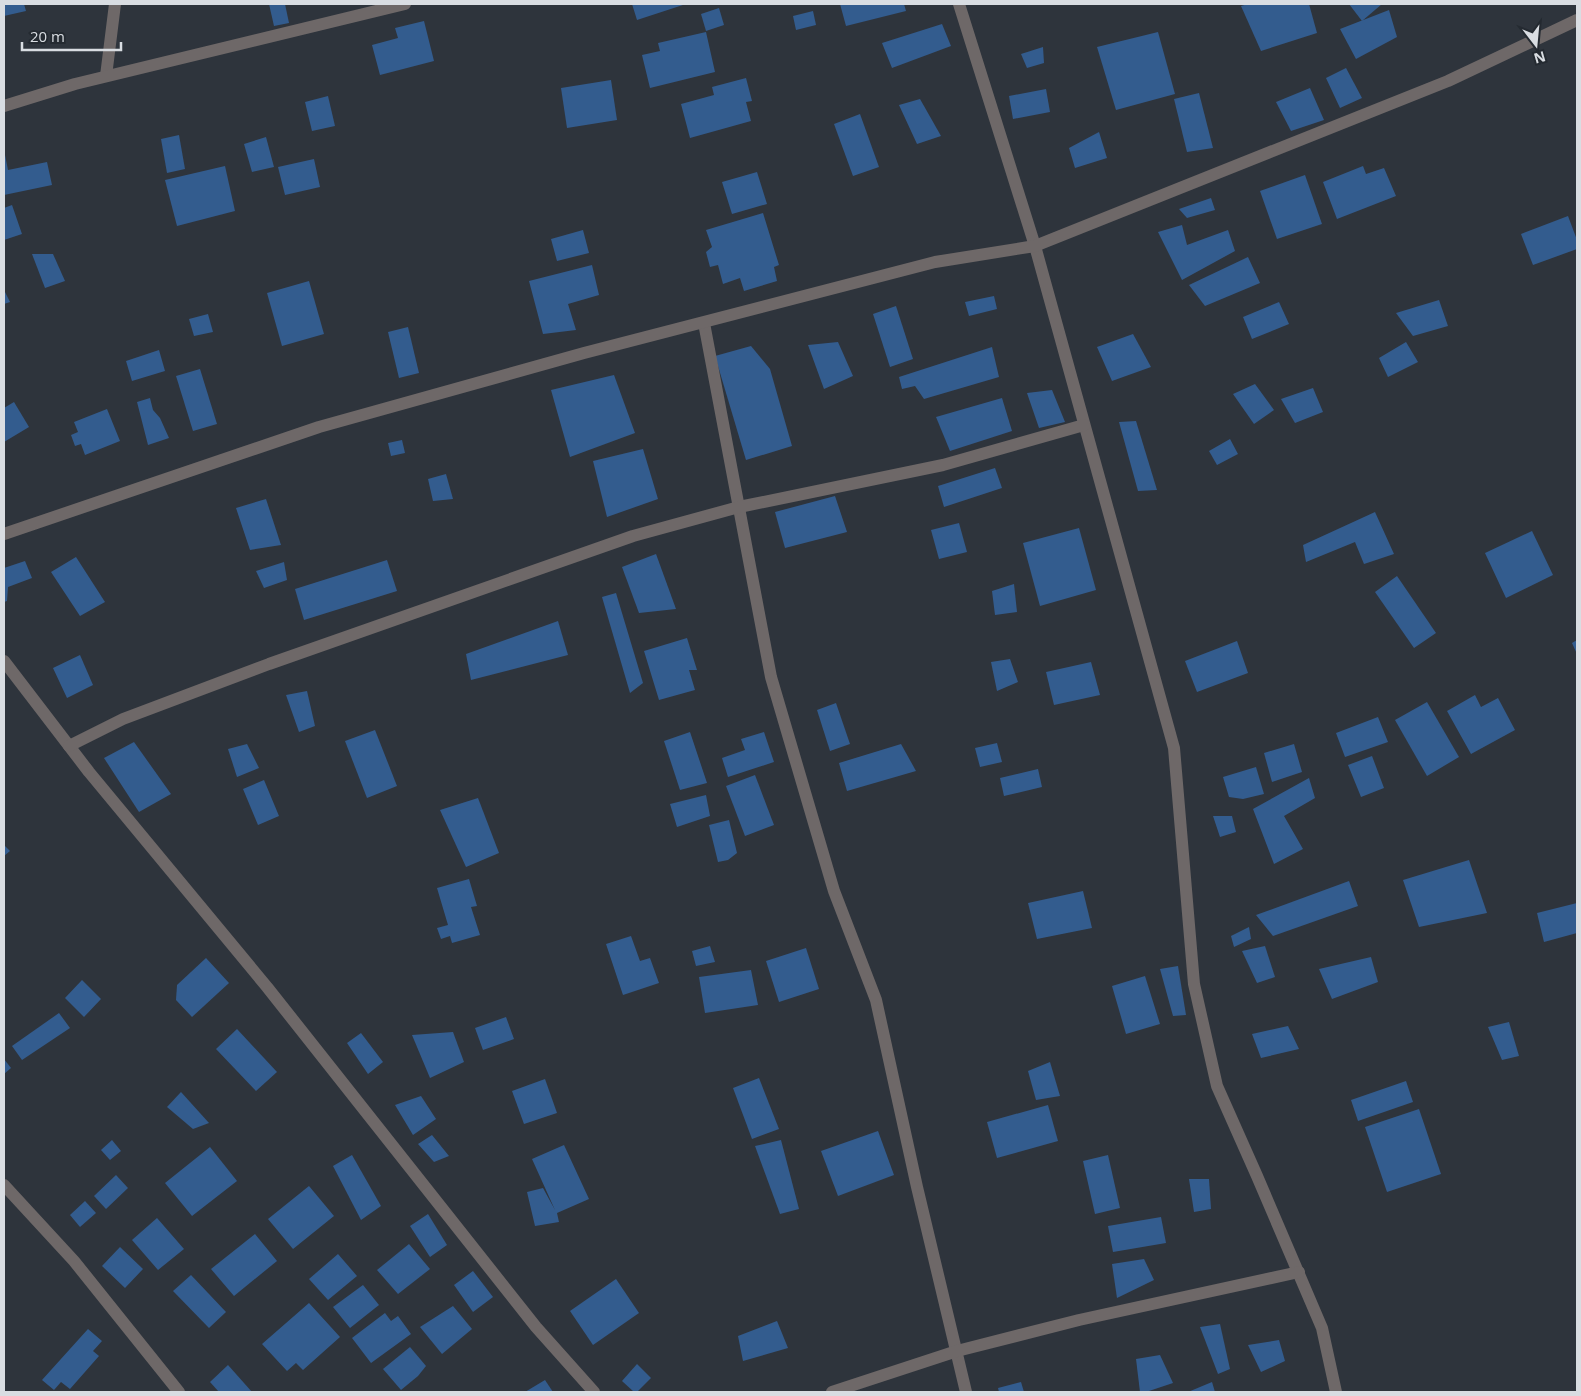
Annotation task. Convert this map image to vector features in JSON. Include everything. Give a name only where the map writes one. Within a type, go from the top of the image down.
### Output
[{"type":"street","points":[[106,76],[115,4]]},
{"type":"street","points":[[4,106],[106,76],[405,4]]},
{"type":"street","points":[[960,4],[1035,246],[1174,748],[1194,984],[1216,1086],[1258,1176],[1322,1328],[1336,1392]]},
{"type":"street","points":[[4,534],[319,427],[584,353],[935,262],[1035,246],[1448,81],[1577,20]]},
{"type":"street","points":[[704,323],[771,677],[834,891],[876,1000],[916,1187],[966,1392]]},
{"type":"street","points":[[69,746],[123,719],[268,664],[634,536],[739,507],[943,465],[1084,425]]},
{"type":"street","points":[[4,662],[89,772],[267,987],[536,1327],[594,1392]]},
{"type":"street","points":[[4,1185],[74,1261],[179,1392]]},
{"type":"street","points":[[832,1392],[957,1351],[1079,1320],[1299,1272]]},
{"type":"building","points":[[4,4],[24,4],[26,11],[4,16]]},
{"type":"building","points":[[269,4],[285,4],[289,23],[274,26]]},
{"type":"building","points":[[632,4],[686,4],[637,20]]},
{"type":"building","points":[[840,4],[904,4],[906,11],[846,26]]},
{"type":"building","points":[[1248,4],[1309,4],[1317,33],[1261,51],[1241,6]]},
{"type":"building","points":[[1349,4],[1382,4],[1362,21]]},
{"type":"building","points":[[719,8],[724,25],[706,31],[701,14]]},
{"type":"building","points":[[1389,10],[1397,37],[1356,59],[1340,29]]},
{"type":"building","points":[[813,11],[816,25],[796,30],[793,16]]},
{"type":"building","points":[[424,21],[434,61],[380,75],[372,45],[398,38],[395,28]]},
{"type":"building","points":[[942,24],[951,46],[892,68],[882,43]]},
{"type":"building","points":[[706,32],[715,72],[650,88],[642,55],[660,51],[658,43]]},
{"type":"building","points":[[1158,32],[1175,94],[1116,110],[1097,47]]},
{"type":"building","points":[[1043,47],[1044,63],[1027,68],[1021,54]]},
{"type":"building","points":[[1346,68],[1362,98],[1340,108],[1326,78]]},
{"type":"building","points":[[746,78],[752,101],[746,102],[751,121],[690,138],[681,104],[714,95],[712,87]]},
{"type":"building","points":[[611,80],[617,120],[567,128],[561,88]]},
{"type":"building","points":[[1310,88],[1324,120],[1291,131],[1276,102]]},
{"type":"building","points":[[1046,89],[1050,112],[1013,119],[1009,96]]},
{"type":"building","points":[[1199,93],[1213,148],[1187,152],[1174,99]]},
{"type":"building","points":[[328,96],[335,126],[312,131],[305,102]]},
{"type":"building","points":[[920,99],[941,136],[917,144],[899,105]]},
{"type":"building","points":[[860,114],[879,167],[853,176],[834,124]]},
{"type":"building","points":[[1099,132],[1107,158],[1075,168],[1069,148]]},
{"type":"building","points":[[179,135],[185,169],[167,173],[161,139]]},
{"type":"building","points":[[266,137],[274,167],[252,172],[244,144]]},
{"type":"building","points":[[4,150],[8,170],[47,162],[52,185],[4,195]]},
{"type":"building","points":[[314,159],[320,187],[285,195],[278,167]]},
{"type":"building","points":[[225,166],[235,211],[177,226],[165,180]]},
{"type":"building","points":[[1363,166],[1366,174],[1384,168],[1396,196],[1337,219],[1323,182]]},
{"type":"building","points":[[757,172],[767,204],[732,214],[722,182]]},
{"type":"building","points":[[1305,175],[1322,224],[1277,239],[1260,191]]},
{"type":"building","points":[[1211,198],[1215,210],[1187,218],[1179,209]]},
{"type":"building","points":[[12,205],[22,234],[4,240],[4,208]]},
{"type":"building","points":[[763,213],[779,265],[774,267],[777,281],[744,291],[740,278],[723,284],[718,265],[710,267],[706,252],[712,247],[706,230]]},
{"type":"building","points":[[1568,216],[1577,240],[1577,249],[1533,265],[1521,234]]},
{"type":"building","points":[[1182,225],[1187,245],[1228,230],[1235,251],[1182,280],[1158,232]]},
{"type":"building","points":[[583,230],[589,253],[557,261],[551,239]]},
{"type":"building","points":[[32,254],[53,254],[65,281],[45,288]]},
{"type":"building","points":[[1248,257],[1260,283],[1205,306],[1189,285]]},
{"type":"building","points":[[592,265],[599,295],[568,304],[576,330],[543,334],[529,281]]},
{"type":"building","points":[[309,281],[324,334],[282,346],[267,293]]},
{"type":"building","points":[[4,290],[10,302],[4,304]]},
{"type":"building","points":[[994,296],[997,309],[969,316],[965,302]]},
{"type":"building","points":[[1439,300],[1448,326],[1413,336],[1396,313]]},
{"type":"building","points":[[1279,302],[1289,324],[1252,339],[1243,317]]},
{"type":"building","points":[[896,306],[913,359],[890,367],[873,314]]},
{"type":"building","points":[[208,314],[213,332],[194,336],[189,319]]},
{"type":"building","points":[[408,327],[419,373],[399,378],[388,332]]},
{"type":"building","points":[[1133,334],[1151,367],[1112,381],[1097,347]]},
{"type":"building","points":[[838,342],[853,376],[824,389],[808,345]]},
{"type":"building","points":[[1406,342],[1418,362],[1388,377],[1379,358]]},
{"type":"building","points":[[751,346],[770,369],[792,446],[746,460],[715,356]]},
{"type":"building","points":[[992,347],[999,377],[924,399],[915,386],[902,389],[899,377]]},
{"type":"building","points":[[159,350],[165,371],[132,381],[126,361]]},
{"type":"building","points":[[200,369],[217,424],[193,431],[176,376]]},
{"type":"building","points":[[614,375],[635,433],[570,457],[551,390]]},
{"type":"building","points":[[1255,384],[1274,410],[1254,424],[1233,394]]},
{"type":"building","points":[[1313,388],[1323,412],[1295,423],[1281,399]]},
{"type":"building","points":[[1052,390],[1065,422],[1039,428],[1027,393]]},
{"type":"building","points":[[150,398],[153,410],[160,418],[169,438],[148,445],[137,402]]},
{"type":"building","points":[[1002,398],[1012,431],[950,451],[936,417]]},
{"type":"building","points":[[14,402],[29,427],[4,442],[4,408]]},
{"type":"building","points":[[107,409],[120,441],[85,455],[81,444],[75,446],[71,435],[78,432],[74,422]]},
{"type":"building","points":[[1136,421],[1157,490],[1138,491],[1119,422]]},
{"type":"building","points":[[1230,439],[1238,454],[1217,465],[1209,451]]},
{"type":"building","points":[[402,440],[405,453],[391,456],[388,443]]},
{"type":"building","points":[[643,449],[658,499],[607,517],[593,461]]},
{"type":"building","points":[[995,468],[1002,488],[944,507],[938,486]]},
{"type":"building","points":[[446,474],[453,499],[433,501],[428,479]]},
{"type":"building","points":[[835,496],[847,532],[785,548],[775,512]]},
{"type":"building","points":[[266,499],[281,545],[250,550],[236,508]]},
{"type":"building","points":[[1375,512],[1394,554],[1364,564],[1355,542],[1306,562],[1303,545]]},
{"type":"building","points":[[959,523],[967,552],[939,559],[931,530]]},
{"type":"building","points":[[1079,528],[1096,590],[1040,606],[1023,543]]},
{"type":"building","points":[[1532,531],[1553,575],[1506,598],[1485,553]]},
{"type":"building","points":[[656,554],[676,609],[639,613],[622,567]]},
{"type":"building","points":[[76,557],[105,602],[80,616],[51,572]]},
{"type":"building","points":[[387,560],[397,591],[304,620],[295,589]]},
{"type":"building","points":[[25,561],[32,578],[8,587],[7,601],[4,602],[4,568]]},
{"type":"building","points":[[284,562],[287,580],[264,588],[256,571]]},
{"type":"building","points":[[1397,576],[1436,633],[1414,648],[1375,592]]},
{"type":"building","points":[[1014,584],[1017,612],[995,615],[992,591]]},
{"type":"building","points":[[616,593],[643,683],[630,693],[602,597]]},
{"type":"building","points":[[558,621],[568,655],[471,680],[466,654]]},
{"type":"building","points":[[687,638],[697,670],[689,670],[695,690],[659,700],[644,651]]},
{"type":"building","points":[[1577,640],[1577,654],[1572,643]]},
{"type":"building","points":[[1237,641],[1248,673],[1197,692],[1185,661]]},
{"type":"building","points":[[80,655],[93,685],[67,698],[53,668]]},
{"type":"building","points":[[1010,659],[1018,682],[997,691],[991,662]]},
{"type":"building","points":[[1091,662],[1100,695],[1054,705],[1046,672]]},
{"type":"building","points":[[307,691],[315,726],[299,732],[286,695]]},
{"type":"building","points":[[1475,695],[1481,707],[1498,698],[1515,730],[1471,754],[1447,711]]},
{"type":"building","points":[[1427,702],[1459,757],[1427,776],[1395,720]]},
{"type":"building","points":[[836,703],[850,744],[830,751],[817,710]]},
{"type":"building","points":[[1378,717],[1388,742],[1345,757],[1336,733]]},
{"type":"building","points":[[375,730],[397,786],[367,798],[345,741]]},
{"type":"building","points":[[690,732],[707,783],[680,790],[664,741]]},
{"type":"building","points":[[764,732],[774,762],[728,777],[722,758],[745,750],[741,739]]},
{"type":"building","points":[[134,742],[171,794],[139,812],[104,758]]},
{"type":"building","points":[[997,743],[1002,762],[980,767],[975,748]]},
{"type":"building","points":[[247,744],[259,768],[237,777],[228,749]]},
{"type":"building","points":[[901,744],[916,771],[847,791],[839,763]]},
{"type":"building","points":[[1294,744],[1302,772],[1272,782],[1264,753]]},
{"type":"building","points":[[1372,756],[1384,788],[1361,797],[1348,765]]},
{"type":"building","points":[[1256,767],[1264,794],[1243,799],[1229,797],[1223,777]]},
{"type":"building","points":[[1038,769],[1042,787],[1004,796],[1000,778]]},
{"type":"building","points":[[755,775],[774,825],[745,836],[726,786]]},
{"type":"building","points":[[1309,778],[1315,798],[1284,816],[1303,849],[1274,864],[1253,809]]},
{"type":"building","points":[[264,780],[279,816],[258,825],[243,789]]},
{"type":"building","points":[[706,795],[710,816],[677,827],[670,804]]},
{"type":"building","points":[[478,798],[499,853],[466,867],[440,810]]},
{"type":"building","points":[[1213,816],[1232,816],[1236,832],[1220,837]]},
{"type":"building","points":[[729,820],[737,853],[728,860],[718,862],[709,825]]},
{"type":"building","points":[[4,845],[10,851],[4,856]]},
{"type":"building","points":[[1469,860],[1487,913],[1419,927],[1403,880]]},
{"type":"building","points":[[469,879],[477,906],[471,907],[480,935],[452,943],[450,936],[441,939],[437,928],[448,925],[437,888]]},
{"type":"building","points":[[1349,881],[1358,906],[1273,936],[1256,915]]},
{"type":"building","points":[[1083,891],[1092,928],[1037,939],[1028,903]]},
{"type":"building","points":[[1577,903],[1577,933],[1544,942],[1537,913]]},
{"type":"building","points":[[1249,927],[1251,939],[1234,947],[1231,936]]},
{"type":"building","points":[[631,936],[640,961],[650,958],[659,983],[623,995],[606,944]]},
{"type":"building","points":[[710,946],[715,962],[696,966],[692,951]]},
{"type":"building","points":[[1265,946],[1275,977],[1257,983],[1242,951]]},
{"type":"building","points":[[806,948],[819,989],[779,1002],[766,961]]},
{"type":"building","points":[[1371,957],[1378,982],[1332,999],[1319,969]]},
{"type":"building","points":[[206,958],[229,983],[192,1017],[176,1000],[177,985]]},
{"type":"building","points":[[1178,966],[1186,1015],[1173,1016],[1160,969]]},
{"type":"building","points":[[751,970],[758,1005],[705,1013],[699,977]]},
{"type":"building","points":[[1145,976],[1160,1024],[1126,1034],[1112,986]]},
{"type":"building","points":[[82,980],[101,999],[84,1017],[65,998]]},
{"type":"building","points":[[59,1013],[70,1028],[22,1060],[12,1046]]},
{"type":"building","points":[[506,1017],[514,1039],[483,1050],[475,1028]]},
{"type":"building","points":[[1509,1022],[1519,1056],[1502,1060],[1488,1027]]},
{"type":"building","points":[[1288,1026],[1299,1049],[1261,1058],[1252,1034]]},
{"type":"building","points":[[237,1029],[277,1072],[256,1091],[216,1049]]},
{"type":"building","points":[[453,1032],[464,1062],[430,1078],[412,1035]]},
{"type":"building","points":[[361,1033],[383,1062],[368,1074],[347,1043]]},
{"type":"building","points":[[4,1059],[11,1068],[4,1074]]},
{"type":"building","points":[[1050,1062],[1060,1096],[1036,1100],[1028,1071]]},
{"type":"building","points":[[759,1078],[779,1129],[752,1139],[733,1088]]},
{"type":"building","points":[[545,1079],[557,1113],[524,1124],[512,1091]]},
{"type":"building","points":[[1406,1081],[1413,1102],[1358,1121],[1351,1100]]},
{"type":"building","points":[[181,1092],[209,1123],[193,1129],[167,1107]]},
{"type":"building","points":[[421,1096],[436,1119],[413,1135],[395,1105]]},
{"type":"building","points":[[1048,1105],[1058,1141],[997,1158],[987,1122]]},
{"type":"building","points":[[1419,1109],[1441,1174],[1387,1192],[1365,1127]]},
{"type":"building","points":[[878,1131],[894,1175],[838,1196],[821,1151]]},
{"type":"building","points":[[432,1135],[449,1156],[434,1162],[418,1144]]},
{"type":"building","points":[[112,1140],[121,1151],[110,1160],[101,1150]]},
{"type":"building","points":[[781,1140],[799,1209],[780,1214],[755,1146]]},
{"type":"building","points":[[564,1145],[589,1199],[557,1213],[559,1222],[535,1226],[527,1192],[543,1188],[555,1210],[532,1159]]},
{"type":"building","points":[[210,1147],[237,1181],[192,1216],[165,1183]]},
{"type":"building","points":[[352,1155],[381,1206],[361,1220],[333,1166]]},
{"type":"building","points":[[1108,1155],[1120,1208],[1095,1214],[1083,1161]]},
{"type":"building","points":[[116,1175],[128,1188],[106,1209],[94,1196]]},
{"type":"building","points":[[1189,1179],[1209,1179],[1211,1209],[1194,1212]]},
{"type":"building","points":[[309,1186],[334,1216],[293,1249],[268,1219]]},
{"type":"building","points":[[85,1201],[96,1213],[80,1227],[70,1215]]},
{"type":"building","points":[[428,1214],[447,1245],[430,1257],[410,1226]]},
{"type":"building","points":[[1161,1217],[1166,1243],[1113,1252],[1108,1226]]},
{"type":"building","points":[[157,1218],[184,1249],[158,1270],[132,1240]]},
{"type":"building","points":[[255,1234],[277,1261],[234,1296],[211,1269]]},
{"type":"building","points":[[409,1244],[430,1269],[398,1294],[377,1270]]},
{"type":"building","points":[[120,1247],[143,1269],[125,1288],[102,1266]]},
{"type":"building","points":[[338,1254],[357,1276],[328,1300],[309,1279]]},
{"type":"building","points":[[1144,1259],[1154,1280],[1117,1298],[1112,1264]]},
{"type":"building","points":[[473,1271],[493,1297],[473,1312],[454,1285]]},
{"type":"building","points":[[191,1275],[226,1312],[209,1328],[173,1291]]},
{"type":"building","points":[[616,1279],[639,1313],[593,1345],[570,1311]]},
{"type":"building","points":[[363,1285],[379,1305],[350,1328],[333,1307]]},
{"type":"building","points":[[309,1303],[340,1337],[303,1370],[296,1363],[287,1371],[262,1344]]},
{"type":"building","points":[[453,1306],[472,1329],[442,1354],[420,1327]]},
{"type":"building","points":[[385,1313],[391,1321],[398,1316],[411,1334],[371,1363],[352,1338]]},
{"type":"building","points":[[777,1321],[788,1348],[743,1361],[738,1336]]},
{"type":"building","points":[[1220,1324],[1230,1369],[1218,1374],[1200,1327]]},
{"type":"building","points":[[88,1329],[102,1341],[93,1351],[99,1356],[70,1389],[61,1382],[54,1390],[42,1380]]},
{"type":"building","points":[[1279,1340],[1285,1361],[1261,1372],[1248,1345]]},
{"type":"building","points":[[410,1347],[426,1366],[418,1376],[401,1390],[383,1369]]},
{"type":"building","points":[[1160,1355],[1173,1383],[1146,1392],[1140,1392],[1136,1359]]},
{"type":"building","points":[[637,1364],[651,1378],[637,1392],[634,1392],[622,1381]]},
{"type":"building","points":[[228,1365],[252,1392],[219,1392],[210,1382]]},
{"type":"building","points":[[545,1380],[553,1392],[525,1392]]},
{"type":"building","points":[[1021,1382],[1024,1392],[999,1392],[998,1388]]},
{"type":"building","points":[[1212,1382],[1215,1392],[1188,1392]]}]
